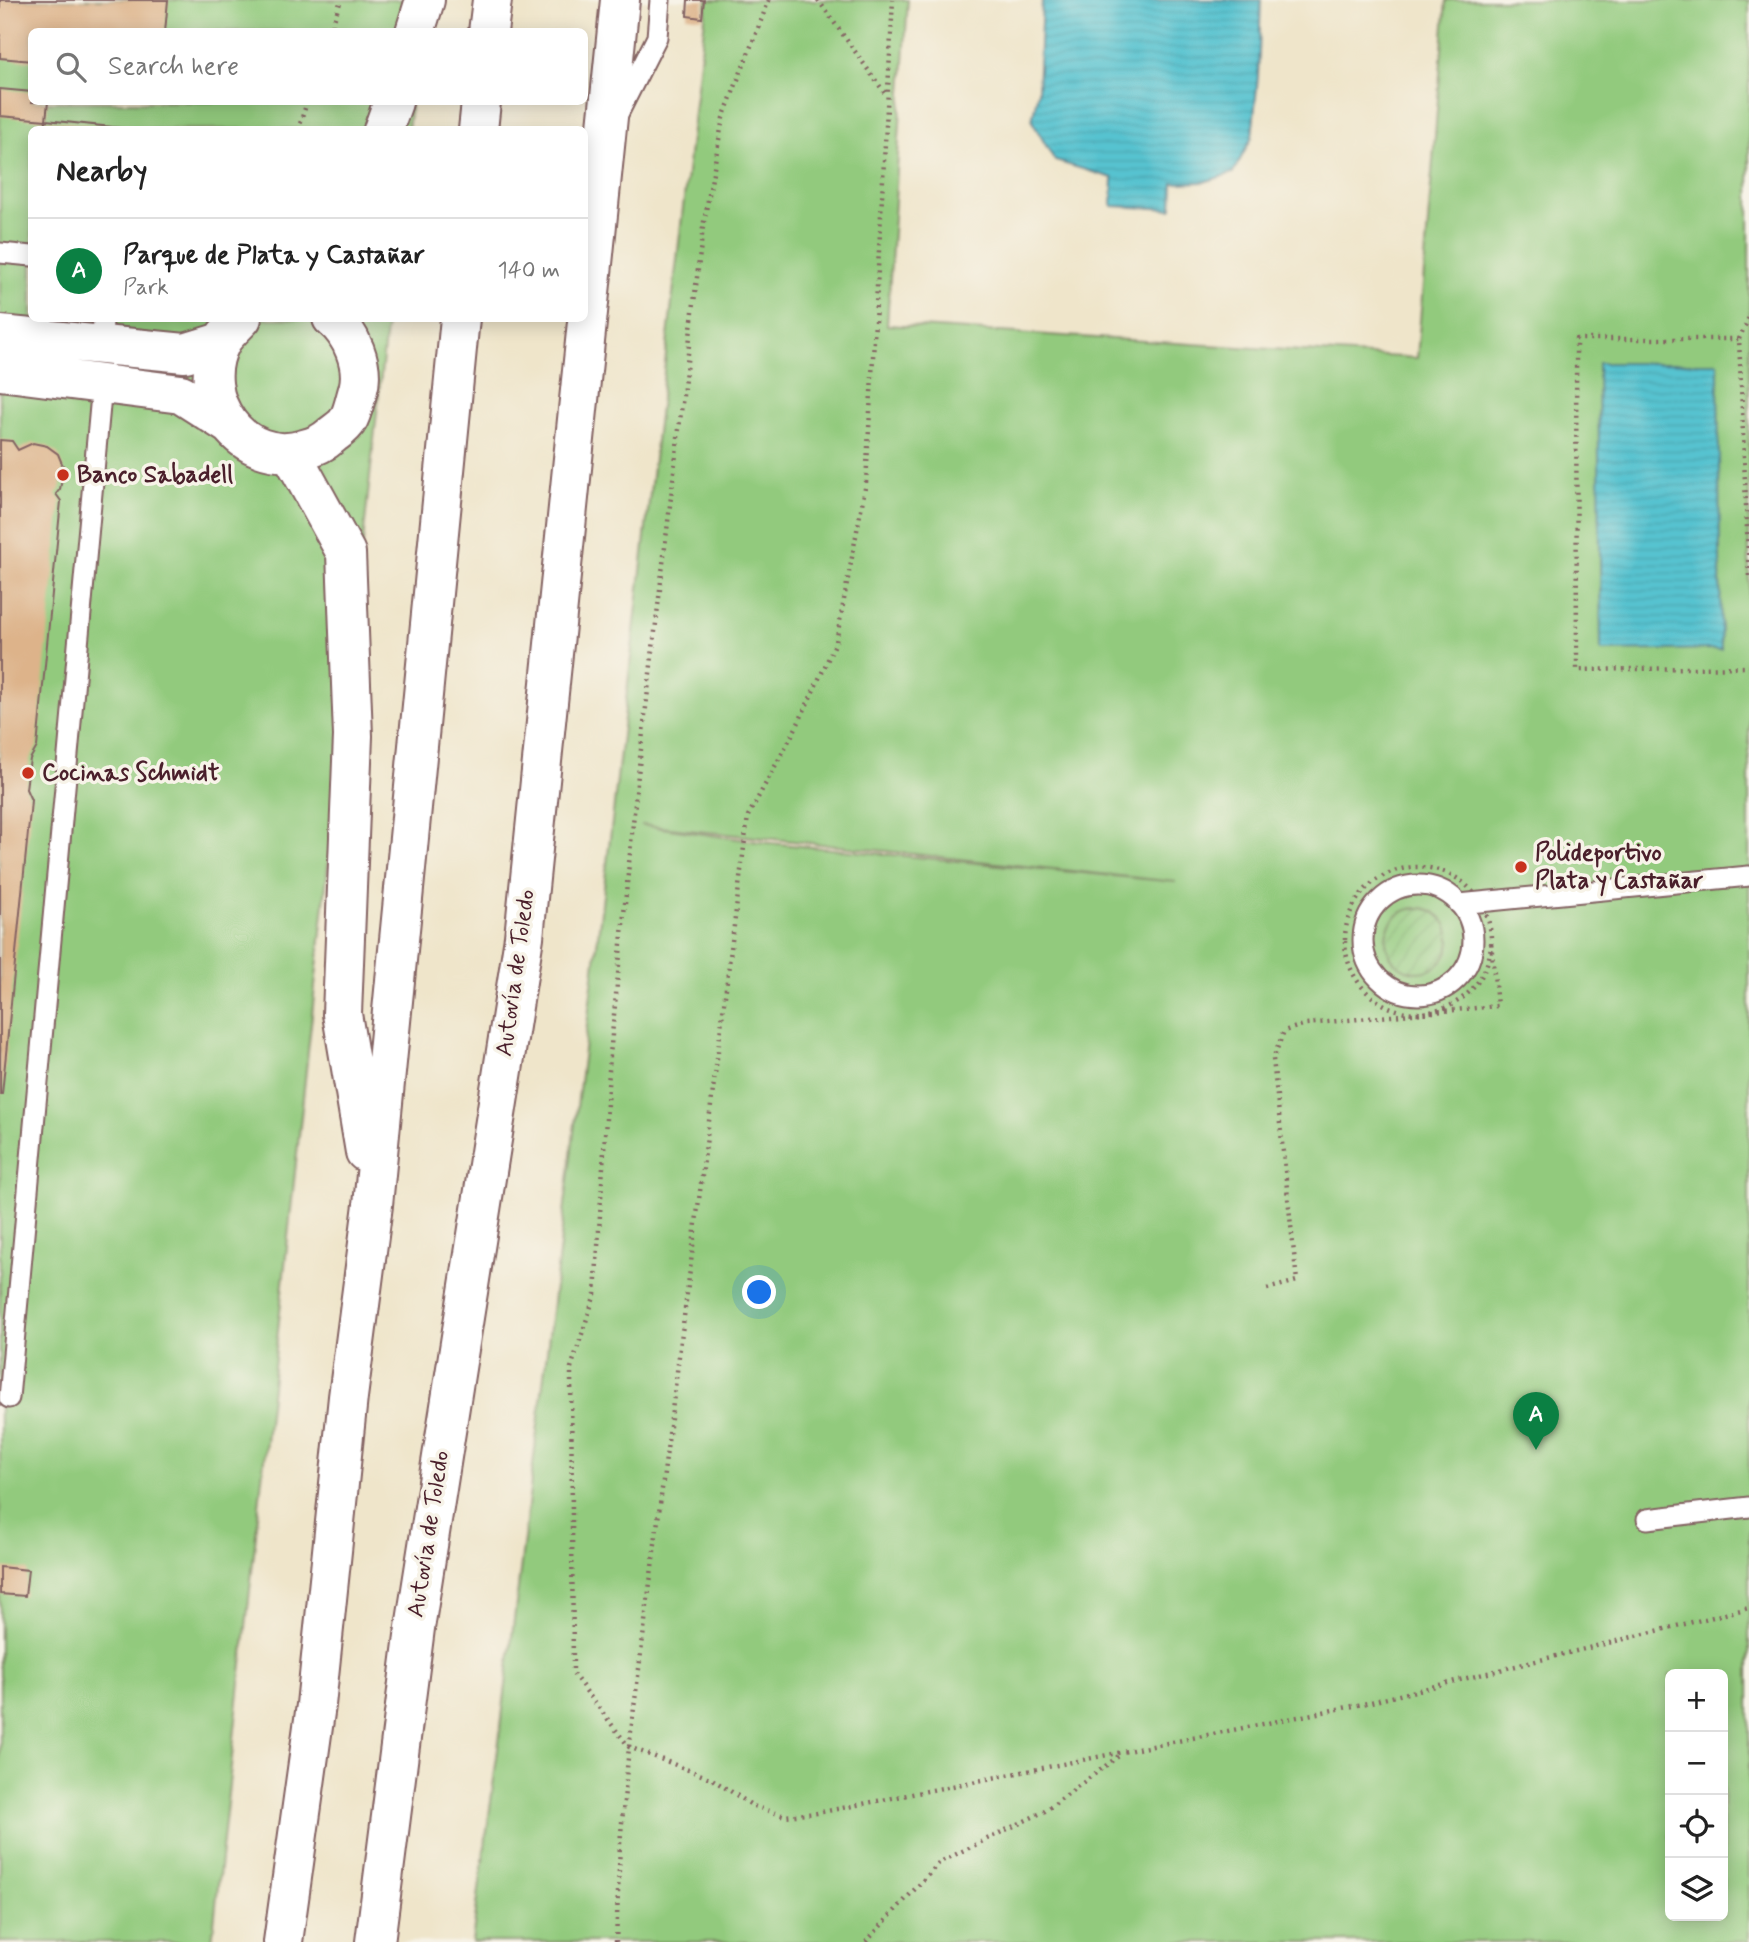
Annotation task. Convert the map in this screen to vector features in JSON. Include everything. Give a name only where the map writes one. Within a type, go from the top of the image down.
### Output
[{"type":"main road","points":[[416,28],[425,0]]},
{"type":"main road","points":[[488,28],[492,0]]},
{"type":"main road","name":"Autovía de Toledo","points":[[588,313],[620,0]]},
{"type":"main road","points":[[384,126],[392,105]]},
{"type":"main road","points":[[478,126],[481,105]]},
{"type":"main road","points":[[0,371],[181,394],[228,424],[245,441],[267,450],[292,453],[323,443],[348,421],[360,384],[356,352],[336,322]]},
{"type":"main road","points":[[283,1942],[316,1705],[348,1397],[373,1205],[460,322]]},
{"type":"main road","name":"Autovía de Toledo","points":[[374,1942],[415,1628],[524,937],[587,322]]},
{"type":"main road","points":[[228,424],[214,395],[214,366],[232,330]]},
{"type":"main road","points":[[0,335],[103,332],[185,353],[232,330]]},
{"type":"main road","points":[[292,453],[346,553],[353,736],[342,1014],[373,1205]]},
{"type":"lane","points":[[606,138],[657,37],[660,0]]},
{"type":"lane","points":[[0,253],[28,256]]},
{"type":"lane","points":[[9,1398],[102,384]]},
{"type":"lane","points":[[1459,904],[1749,876]]},
{"type":"lane","points":[[1410,885],[1427,885],[1442,890],[1459,904],[1472,925],[1474,941],[1465,971],[1454,983],[1425,995],[1409,995],[1394,991],[1381,982],[1364,955],[1362,940],[1368,917],[1382,898],[1410,885]]},
{"type":"lane","points":[[1647,1519],[1749,1507]]},
{"type":"path","points":[[332,28],[341,0]]},
{"type":"path","points":[[769,0],[723,118],[703,227],[633,824],[610,1055],[596,1294],[571,1368],[573,1674],[629,1747],[712,1779],[754,1806],[785,1816],[817,1813],[1363,1704],[1749,1608]]},
{"type":"path","points":[[818,0],[887,96]]},
{"type":"path","points":[[616,1942],[620,1844],[629,1747],[748,816],[798,724],[836,642],[866,483],[892,0]]},
{"type":"path","points":[[299,126],[306,105]]},
{"type":"path","points":[[1749,317],[1739,338],[1749,576]]},
{"type":"path","points":[[1739,338],[1576,339],[1577,670],[1749,667]]},
{"type":"path","points":[[1267,1289],[1297,1281],[1273,1059],[1284,1031],[1306,1024],[1497,1006],[1491,941],[1488,919],[1481,902],[1468,886],[1449,874],[1409,868],[1388,874],[1371,885],[1357,900],[1348,919],[1345,939],[1347,960],[1356,979],[1369,995],[1387,1006],[1407,1012],[1427,1012],[1447,1007],[1465,996],[1479,981],[1488,961],[1491,941]]},
{"type":"path","points":[[866,1942],[940,1862],[1045,1811],[1124,1752]]},
{"type":"green space","points":[[0,0],[422,0],[418,28],[28,28],[28,105],[411,105],[408,126],[28,126],[28,322],[387,322],[212,1942],[0,1942]]},
{"type":"green space","points":[[707,0],[908,0],[887,325],[1417,358],[1446,0],[1749,0],[1749,1942],[472,1942],[612,822]],"holes":[[[641,825],[1176,882],[760,842]]]},
{"type":"green space","points":[[1412,908],[1424,908],[1441,917],[1448,928],[1448,952],[1441,963],[1424,972],[1412,972],[1400,967],[1391,958],[1386,946],[1386,934],[1391,922],[1400,913]]},
{"type":"water","points":[[1042,0],[1261,0],[1252,137],[1233,173],[1204,182],[1173,183],[1172,209],[1112,206],[1113,178],[1055,161],[1032,121],[1038,91]]},
{"type":"water","points":[[1598,363],[1718,363],[1721,649],[1601,651]]},
{"type":"building","points":[[0,0],[168,0],[165,28],[28,28],[28,61],[0,58]]},
{"type":"building","points":[[688,0],[704,0],[702,18],[687,16]]},
{"type":"building","points":[[0,89],[28,92],[28,105],[48,105],[46,120],[0,116]]},
{"type":"building","points":[[46,120],[102,126],[45,126]]},
{"type":"building","points":[[0,440],[12,441],[18,450],[33,443],[47,446],[58,454],[63,466],[60,489],[56,494],[61,501],[37,747],[30,759],[26,789],[31,800],[2,1094],[0,1094]]},
{"type":"building","points":[[0,1567],[28,1570],[25,1596],[0,1594]]},
{"type":"place","name":"Banco Sabadell","points":[[63,475]]},
{"type":"place","name":"Cocinas Schmidt","points":[[28,773]]},
{"type":"place","name":"Polideportivo Plata y Castañar","points":[[1521,867]]},
{"type":"place","name":"Parque de Plata y Castañar","points":[[1536,1450]]}]
